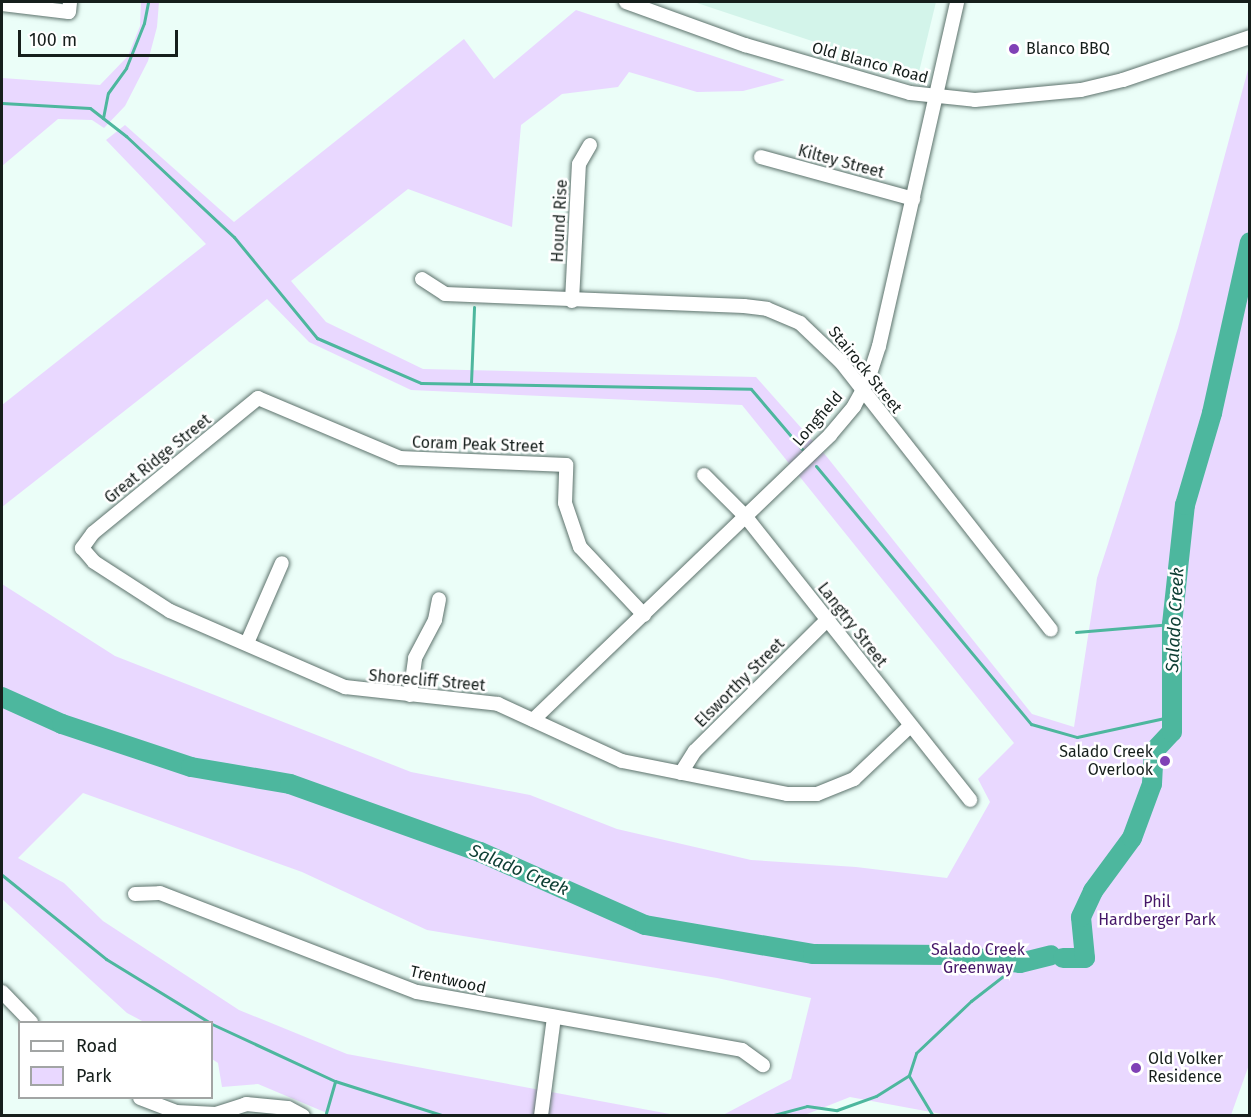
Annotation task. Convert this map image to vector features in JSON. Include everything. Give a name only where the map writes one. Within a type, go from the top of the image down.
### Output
[{"type":"street","name":"Old Blanco Road","points":[[626,2],[746,45],[935,97],[975,100],[1080,90],[1162,68],[1250,37]]},
{"type":"street","name":"Longfield","points":[[533,720],[830,435],[861,393],[879,346],[957,2]]},
{"type":"street","points":[[2,4],[69,7]]},
{"type":"street","name":"Hound Rise","points":[[572,301],[579,164],[590,145]]},
{"type":"street","name":"Kiltey Street","points":[[761,157],[913,199]]},
{"type":"street","name":"Stairock Street","points":[[422,279],[446,294],[572,301],[744,306],[778,313],[818,338],[1051,630]]},
{"type":"street","name":"Coram Peak Street","points":[[258,398],[400,458],[566,465],[565,503],[580,547],[644,615]]},
{"type":"street","name":"Great Ridge Street","points":[[82,548],[93,532],[258,398]]},
{"type":"street","name":"Langtry Street","points":[[704,475],[746,517],[970,800]]},
{"type":"street","name":"Shorecliff Street","points":[[82,548],[94,562],[170,611],[345,687],[481,700],[533,720],[604,755],[681,773],[787,794],[817,794],[854,779],[910,726]]},
{"type":"street","points":[[247,643],[282,563]]},
{"type":"street","points":[[410,695],[415,657],[435,620],[439,598]]},
{"type":"street","name":"Elsworthy Street","points":[[681,773],[695,751],[827,620]]},
{"type":"street","name":"Trentwood","points":[[135,894],[160,893],[417,992],[742,1050],[763,1065]]},
{"type":"street","points":[[2,992],[29,1021]]},
{"type":"street","points":[[542,1116],[554,1017]]},
{"type":"street","points":[[143,1099],[176,1112],[216,1115],[246,1104],[288,1108],[303,1116]]},
{"type":"shaded area","points":[[694,2],[936,2],[918,76]]},
{"type":"green space","points":[[141,2],[159,2],[157,27],[148,61],[125,106],[104,128],[92,120],[58,119],[2,166],[2,78],[100,85],[128,56],[140,26]]},
{"type":"green space","points":[[576,10],[785,80],[743,91],[697,92],[629,72],[618,87],[562,94],[521,125],[512,227],[408,189],[291,281],[326,322],[423,369],[756,377],[827,457],[1032,714],[1074,727],[1097,578],[1178,328],[1249,66],[1250,1062],[1231,1115],[947,1115],[850,1097],[802,1116],[334,1116],[258,1084],[222,1087],[218,1063],[213,1060],[213,1021],[142,1021],[127,1013],[2,899],[2,584],[115,656],[411,772],[530,795],[617,829],[751,860],[856,867],[947,878],[990,802],[978,779],[1014,743],[742,405],[411,390],[309,342],[267,299],[2,507],[2,405],[206,244],[106,140],[125,125],[234,222],[464,39],[494,79]],"holes":[[[83,793],[302,872],[427,930],[717,978],[811,998],[791,1079],[723,1115],[670,1114],[347,1054],[239,1010],[103,921],[64,883],[18,858]]]},
{"type":"waterway","points":[[103,118],[108,93],[126,68],[144,23],[148,2]]},
{"type":"waterway","points":[[2,103],[90,108],[126,136],[234,237],[317,338],[421,383],[751,389],[802,449]]},
{"type":"waterway","name":"Salado Creek","points":[[1063,958],[1085,958],[1081,917],[1093,891],[1132,838],[1152,784],[1154,751],[1172,732],[1172,624],[1185,505],[1212,413],[1250,242]]},
{"type":"waterway","points":[[471,383],[474,307]]},
{"type":"waterway","points":[[816,466],[1031,724],[1077,737],[1174,716]]},
{"type":"waterway","points":[[1076,632],[1172,624]]},
{"type":"waterway","name":"Salado Creek","points":[[2,697],[62,724],[191,767],[290,784],[480,852],[645,925],[813,954],[949,955],[1020,963],[1051,955]]},
{"type":"waterway","points":[[2,875],[106,959],[207,1021]]},
{"type":"waterway","points":[[770,1116],[807,1106],[837,1110],[876,1096],[909,1075],[916,1053],[971,1001],[1020,963]]},
{"type":"waterway","points":[[213,1024],[335,1081],[445,1116]]},
{"type":"waterway","points":[[909,1076],[933,1116]]},
{"type":"waterway","points":[[326,1113],[335,1081]]},
{"type":"place","name":"Blanco BBQ","points":[[1014,49]]},
{"type":"place","name":"Salado Creek Overlook","points":[[1165,761]]},
{"type":"place","name":"Old Volker Residence","points":[[1136,1068]]},
{"type":"park label","name":"Phil Hardberger Park","points":[[1157,911]]},
{"type":"park label","name":"Salado Creek Greenway","points":[[978,959]]}]
